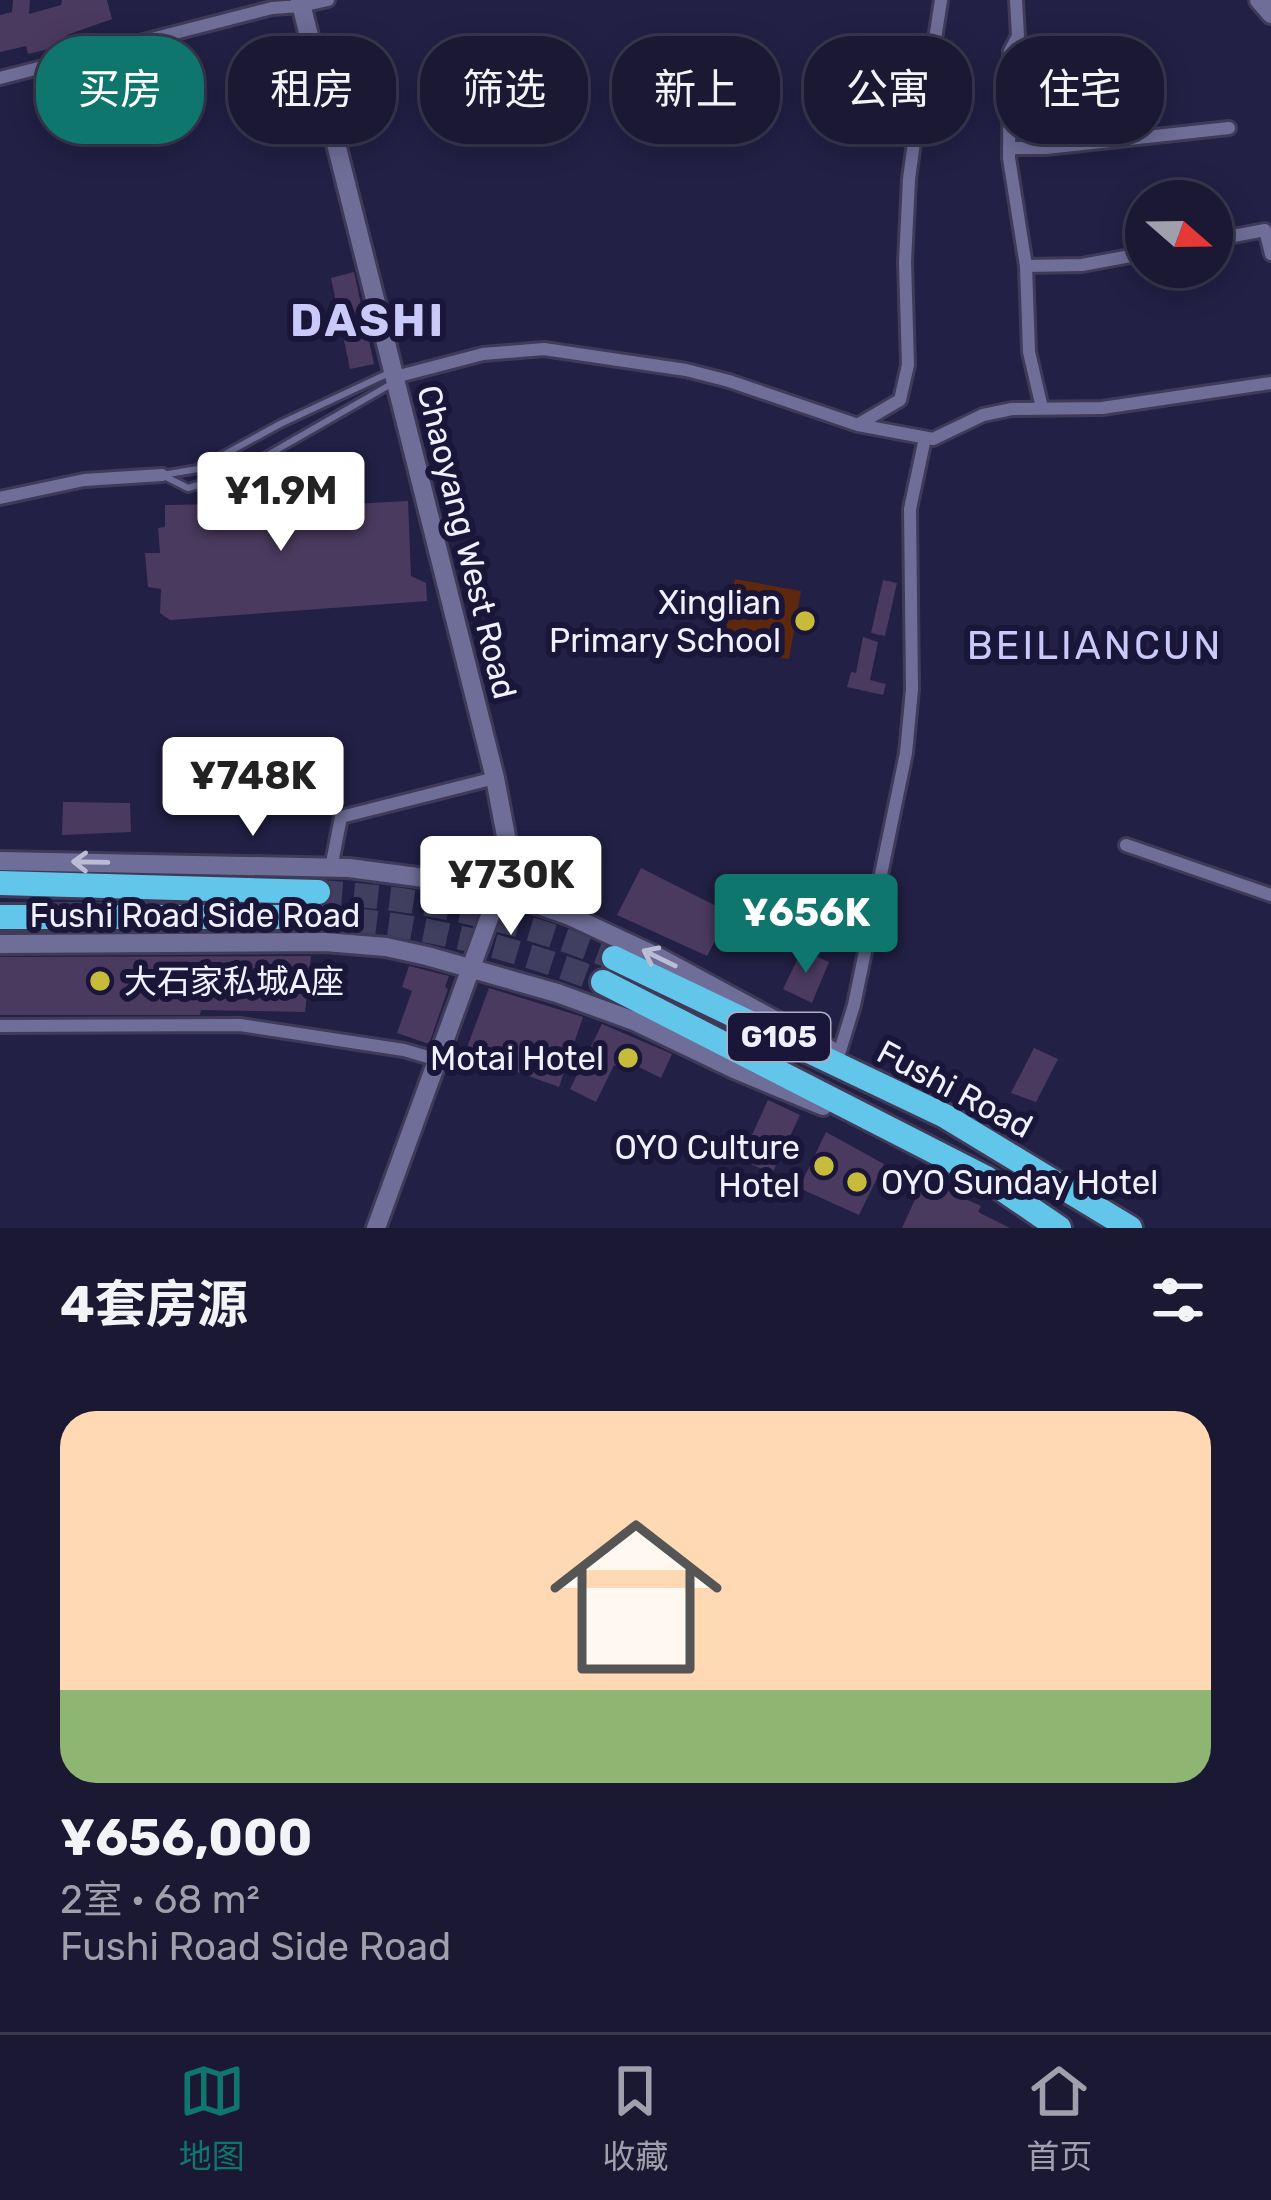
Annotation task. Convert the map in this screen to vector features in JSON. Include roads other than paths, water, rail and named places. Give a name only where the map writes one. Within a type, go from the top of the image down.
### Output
[{"type":"highway","points":[[0,884],[318,905],[0,917]]},
{"type":"highway","name":"Fushi Road","points":[[1059,1228],[986,1178],[608,970],[945,1116],[1130,1228]]},
{"type":"main road","points":[[1259,0],[1271,14]]},
{"type":"main road","name":"Chaoyang West Road","points":[[300,3],[495,778],[509,852],[472,968],[376,1228]]},
{"type":"main road","name":"Fushi Road Side Road","points":[[0,861],[331,868],[398,873],[499,890],[570,916],[660,958],[945,1116]]},
{"type":"main road","name":"Fushi Road Side Road","points":[[0,944],[344,943],[386,947],[557,992],[928,1150]]},
{"type":"street","points":[[0,78],[272,8],[328,0]]},
{"type":"street","points":[[858,424],[900,400],[906,379],[909,178],[941,0]]},
{"type":"street","points":[[1016,0],[1018,36],[1010,51],[1010,148],[1026,266],[1029,352],[1042,408]]},
{"type":"street","points":[[1010,148],[1229,128]]},
{"type":"street","points":[[1233,236],[1265,230],[1271,254]]},
{"type":"street","points":[[1026,266],[1082,265],[1125,257]]},
{"type":"street","points":[[394,374],[483,354],[544,349],[686,370],[858,424],[933,439],[983,415],[1012,409],[1102,408],[1271,383]]},
{"type":"street","points":[[839,1054],[854,1005],[906,754],[912,689],[910,509],[925,437]]},
{"type":"street","points":[[0,498],[84,480],[162,475]]},
{"type":"street","points":[[331,868],[341,817],[495,778]]},
{"type":"street","points":[[1126,845],[1271,895]]},
{"type":"street","points":[[0,1026],[240,1025],[404,1050],[438,1060]]},
{"type":"lane","points":[[162,475],[188,488],[233,475],[380,392],[392,384],[394,374]]},
{"type":"lane","points":[[162,475],[198,469],[331,399],[394,374]]},
{"type":"tunnel","points":[[318,892],[396,899],[469,913],[614,958]]},
{"type":"tunnel","points":[[317,917],[463,938],[603,982]]},
{"type":"place","name":"Xinglian Primary School","points":[[805,621]]},
{"type":"place","name":"大石家私城A座","points":[[100,981]]},
{"type":"place","name":"Motai Hotel","points":[[628,1058]]},
{"type":"place","name":"OYO Culture Hotel","points":[[824,1166]]},
{"type":"place","name":"OYO Sunday Hotel","points":[[857,1182]]},
{"type":"district","name":"DASHI","points":[[368,320]]},
{"type":"district","name":"BEILIANCUN","points":[[1095,646]]}]
